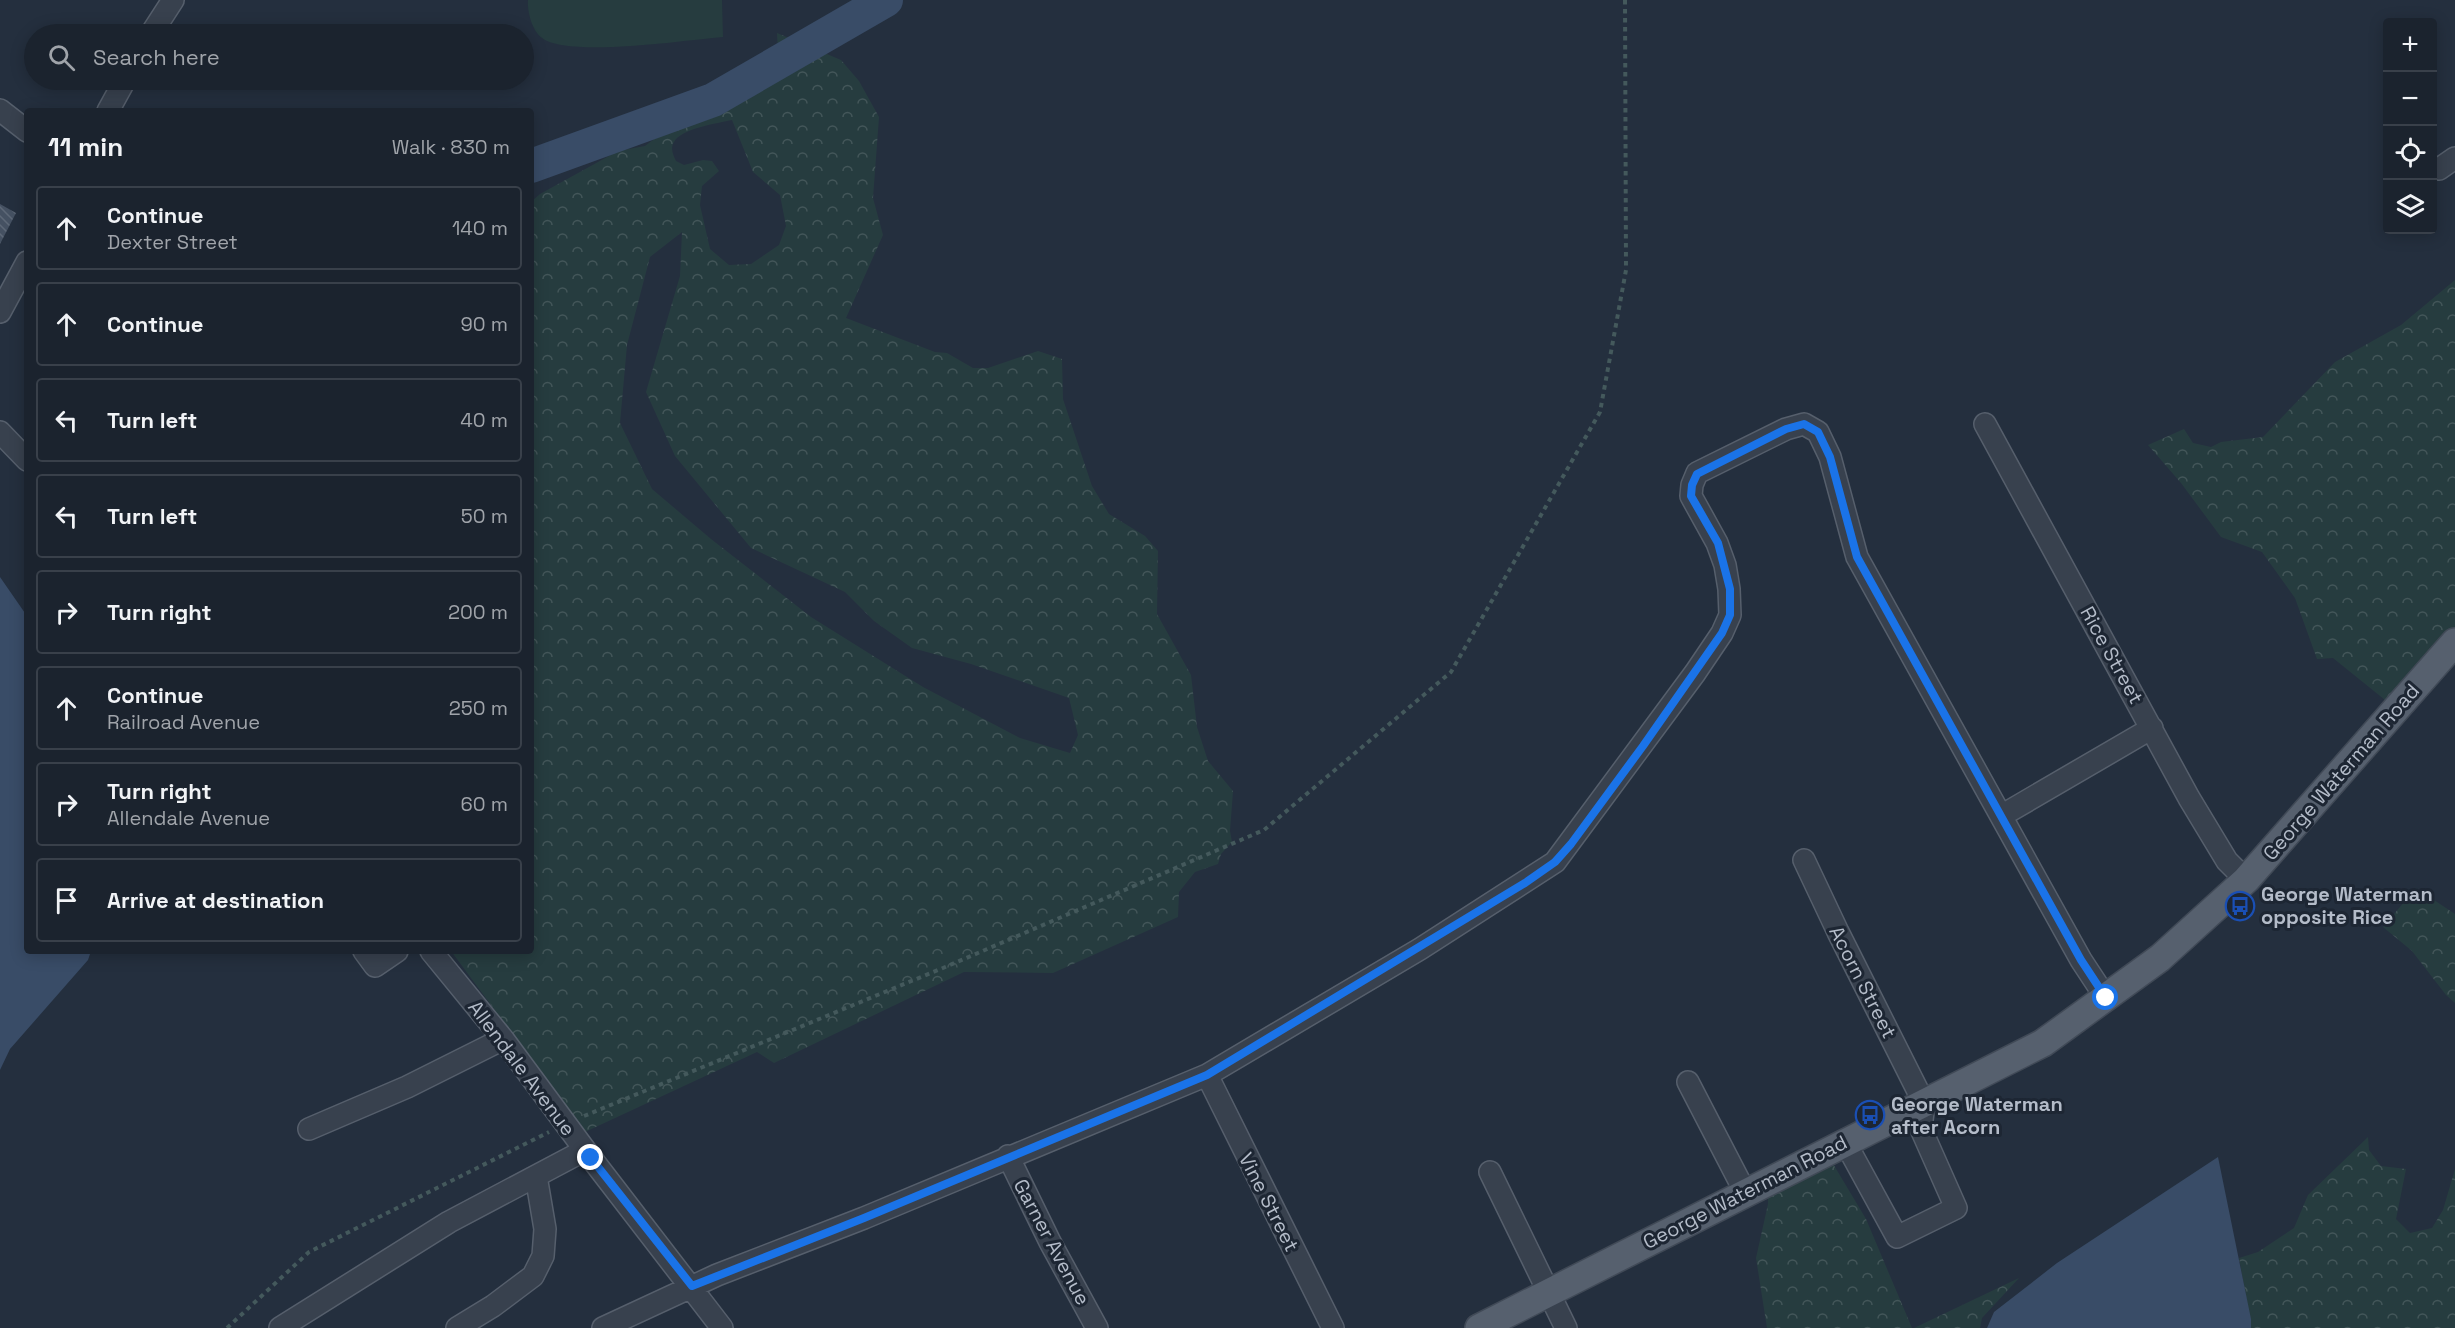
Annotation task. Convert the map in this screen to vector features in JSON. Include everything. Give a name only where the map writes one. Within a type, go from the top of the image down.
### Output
[{"type":"main road","name":"George Waterman Road","points":[[1479,1328],[2043,1043],[2160,958],[2246,880],[2455,642]]},
{"type":"street","points":[[157,24],[173,0]]},
{"type":"street","points":[[110,108],[120,90]]},
{"type":"street","points":[[0,110],[24,129]]},
{"type":"street","points":[[0,312],[24,268]]},
{"type":"street","points":[[603,1328],[692,1286],[864,1218],[1008,1156],[1207,1075],[1429,943],[1555,862],[1695,673],[1722,633],[1730,615],[1725,565],[1718,543],[1691,496],[1692,485],[1697,474],[1786,429],[1804,424],[1818,432],[1830,457],[1857,557],[2081,960],[2106,998]]},
{"type":"street","name":"Rice Street","points":[[1985,424],[2227,861],[2246,880]]},
{"type":"street","points":[[0,432],[24,457]]},
{"type":"street","points":[[2001,816],[2152,728]]},
{"type":"street","name":"Acorn Street","points":[[1804,860],[1838,933],[1924,1103]]},
{"type":"street","points":[[366,954],[375,966],[393,954]]},
{"type":"street","name":"Allendale Avenue","points":[[433,954],[503,1039],[565,1124],[692,1286],[722,1328]]},
{"type":"street","points":[[309,1129],[406,1087],[503,1039]]},
{"type":"street","name":"Vine Street","points":[[1207,1075],[1333,1328]]},
{"type":"street","points":[[1688,1082],[1745,1192]]},
{"type":"street","points":[[1845,1142],[1897,1236],[1956,1208],[1921,1129],[1924,1103]]},
{"type":"street","points":[[280,1328],[449,1222],[585,1150]]},
{"type":"street","name":"Garner Avenue","points":[[1008,1156],[1050,1242],[1097,1328]]},
{"type":"street","points":[[1490,1172],[1566,1328]]},
{"type":"street","points":[[457,1328],[493,1306],[533,1276],[543,1256],[545,1229],[536,1176]]},
{"type":"path","points":[[227,1328],[309,1252],[565,1124],[943,968],[1264,830],[1451,672],[1600,412],[1626,270],[1624,0]]},
{"type":"green space","points":[[528,0],[722,0],[723,37],[629,46],[576,47],[556,44],[538,35],[528,10]]},
{"type":"green space","points":[[777,33],[841,60],[859,81],[879,117],[873,198],[883,235],[846,318],[935,352],[947,353],[973,368],[988,368],[1038,351],[1062,359],[1063,399],[1092,486],[1109,514],[1145,536],[1158,551],[1157,614],[1191,675],[1197,727],[1208,761],[1233,791],[1230,831],[1232,842],[1221,854],[1218,864],[1195,872],[1179,892],[1178,917],[1053,973],[964,972],[774,1063],[757,1052],[585,1132],[453,954],[534,954],[534,199],[618,151],[645,146],[666,130],[739,103],[778,54]],"holes":[[[732,120],[753,172],[780,195],[786,226],[779,245],[751,264],[729,265],[710,249],[700,205],[702,186],[719,171],[712,161],[703,160],[684,165],[676,161],[672,147],[678,137],[684,134],[700,127]],[[682,232],[680,276],[646,392],[675,456],[751,548],[845,592],[874,621],[912,648],[971,664],[1069,698],[1078,735],[1070,753],[1020,738],[923,687],[811,617],[711,539],[652,489],[620,423],[627,345],[650,257]]]},
{"type":"green space","points":[[2455,280],[2455,639],[2390,704],[2333,658],[2317,659],[2295,598],[2262,552],[2221,537],[2181,483],[2148,445],[2184,429],[2193,443],[2211,447],[2221,442],[2263,437],[2335,362],[2401,325]]},
{"type":"green space","points":[[2416,888],[2455,914],[2455,1003],[2446,995],[2412,951],[2383,927]]},
{"type":"green space","points":[[2368,1137],[2369,1150],[2381,1166],[2406,1169],[2396,1219],[2410,1233],[2432,1228],[2443,1210],[2455,1169],[2455,1328],[2248,1328],[2249,1313],[2239,1258],[2258,1252],[2294,1228],[2308,1195]]},
{"type":"green space","points":[[1826,1152],[1866,1219],[1912,1328],[1767,1328],[1756,1258],[1768,1204],[1768,1182]]},
{"type":"green space","points":[[2019,1278],[1982,1318],[1980,1328],[1914,1328]]},
{"type":"water","points":[[0,577],[24,612],[24,954],[90,954],[88,960],[10,1049],[0,1070]]},
{"type":"water","points":[[2218,1157],[2251,1328],[1987,1328],[1994,1312],[2057,1263]]},
{"type":"building","points":[[0,204],[16,213],[0,244]]},
{"type":"waterway","points":[[534,165],[713,100],[886,0]]},
{"type":"place","name":"George Waterman opposite Rice","points":[[2240,906]]},
{"type":"place","name":"George Waterman after Acorn","points":[[1870,1115]]},
{"type":"route","points":[[591,1158],[692,1286],[1184,1086],[1246,1054],[1525,883],[1555,862],[1571,844],[1695,673],[1722,633],[1730,615],[1730,589],[1718,543],[1691,496],[1692,485],[1697,474],[1786,429],[1804,424],[1818,432],[1830,457],[1857,557],[2081,960],[2106,998]]}]
